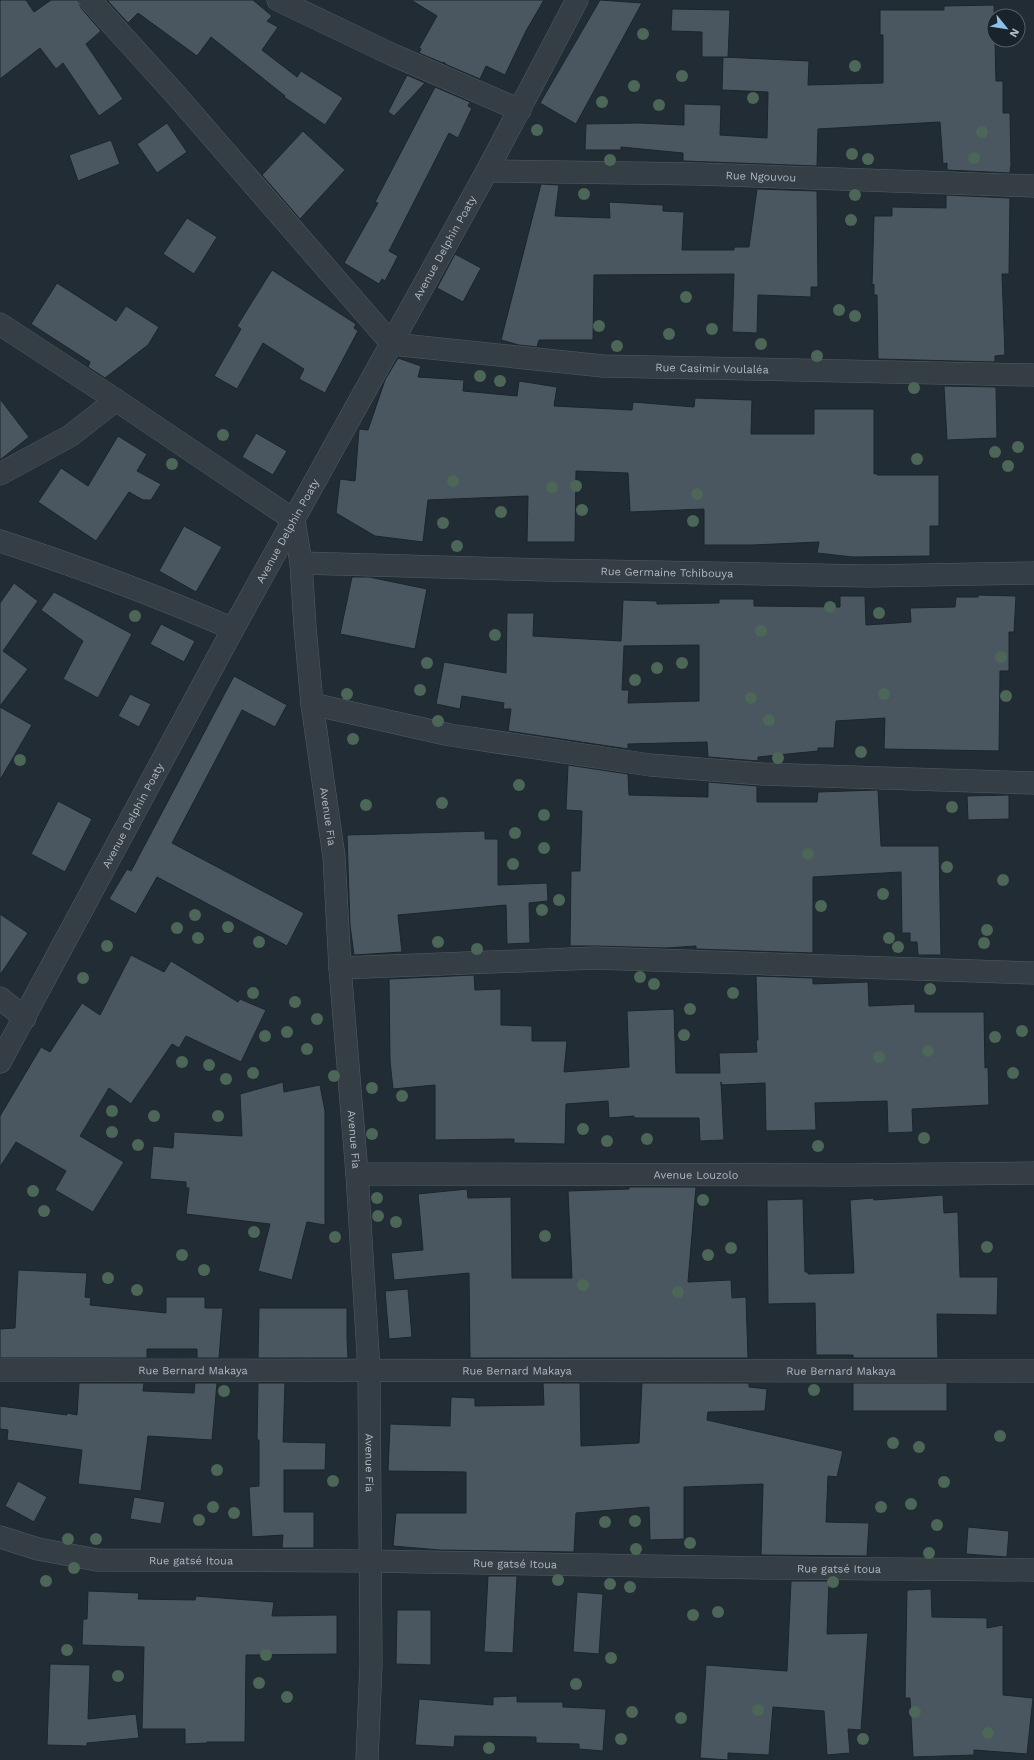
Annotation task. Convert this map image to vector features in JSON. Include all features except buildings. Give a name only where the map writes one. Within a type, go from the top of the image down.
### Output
[{"type":"street","points":[[90,0],[181,100],[392,344]]},
{"type":"street","points":[[278,0],[393,55],[520,110]]},
{"type":"street","name":"Avenue Delphin Poaty","points":[[0,1062],[233,629],[487,171],[577,0]]},
{"type":"street","name":"Rue Ngouvou","points":[[487,171],[698,174],[1034,186]]},
{"type":"street","points":[[0,324],[294,520]]},
{"type":"street","name":"Rue Casimir Voulaléa","points":[[392,344],[603,366],[1034,375]]},
{"type":"street","points":[[0,474],[70,436],[116,400]]},
{"type":"street","name":"Avenue Fia","points":[[294,520],[301,564],[312,704],[334,857],[340,968],[357,1174],[369,1370],[371,1664],[367,1760]]},
{"type":"street","points":[[0,541],[80,568],[233,629]]},
{"type":"street","name":"Rue Germaine Tchibouya","points":[[301,564],[862,576],[1034,573]]},
{"type":"street","points":[[312,704],[450,735],[650,765],[762,774],[1034,783]]},
{"type":"street","points":[[340,968],[595,958],[1034,972]]},
{"type":"street","points":[[0,998],[25,1018]]},
{"type":"street","name":"Avenue Louzolo","points":[[357,1174],[848,1175],[1034,1173]]},
{"type":"street","name":"Rue Bernard Makaya","points":[[0,1370],[1034,1372]]},
{"type":"street","name":"Rue gatsé Itoua","points":[[0,1537],[38,1549],[97,1560],[370,1561],[761,1568],[1034,1570]]}]
